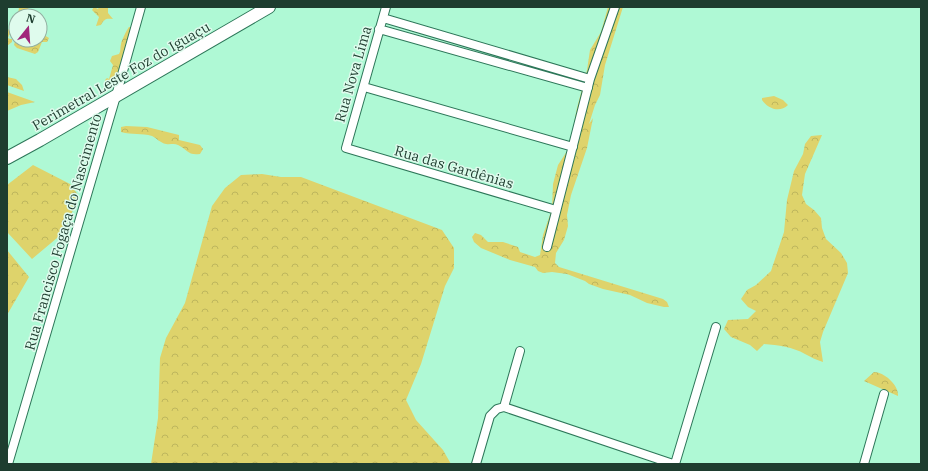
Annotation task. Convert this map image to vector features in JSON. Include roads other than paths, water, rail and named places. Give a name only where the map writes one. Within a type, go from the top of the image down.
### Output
[{"type":"highway","name":"Perimetral Leste Foz do Iguaçu","points":[[7,158],[269,7]]},
{"type":"street","name":"Rua Francisco Fogaça do Nascimento","points":[[8,464],[141,7]]},
{"type":"street","name":"Rua Nova Lima","points":[[346,148],[386,7]]},
{"type":"street","points":[[546,247],[590,79],[615,7]]},
{"type":"street","points":[[383,18],[590,79]]},
{"type":"street","points":[[379,29],[588,88]]},
{"type":"street","points":[[364,87],[573,147]]},
{"type":"street","name":"Rua das Gardênias","points":[[346,148],[556,210]]},
{"type":"street","points":[[476,464],[490,416],[497,409],[504,407],[674,464],[716,327]]},
{"type":"street","points":[[504,407],[520,351]]},
{"type":"street","points":[[864,464],[884,394]]}]
